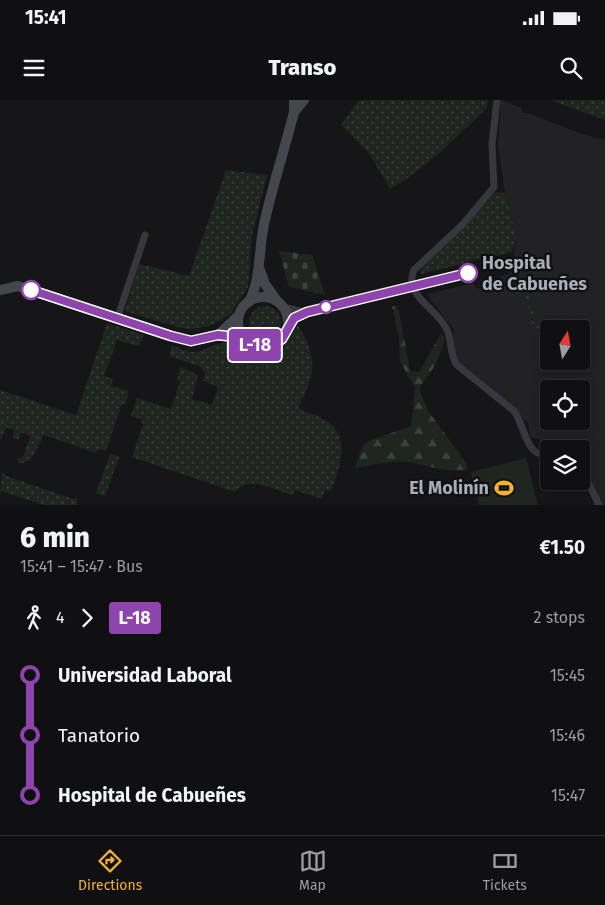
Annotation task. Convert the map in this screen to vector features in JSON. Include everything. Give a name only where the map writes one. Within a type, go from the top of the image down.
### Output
[{"type":"street","points":[[218,335],[239,315],[255,290],[259,270],[260,244],[294,112],[294,100]]},
{"type":"street","points":[[294,112],[304,100]]},
{"type":"street","points":[[497,100],[492,144],[494,187],[463,224],[414,270],[411,276],[411,287],[447,329],[451,356],[457,365],[514,411],[521,420],[533,450],[540,455]]},
{"type":"street","points":[[117,319],[145,235]]},
{"type":"street","points":[[0,290],[18,286],[191,341],[218,335],[235,337],[264,347],[275,344],[285,334],[288,316],[264,284],[259,270]]},
{"type":"street","points":[[288,325],[294,318],[307,312],[411,287]]},
{"type":"street","points":[[249,302],[260,297],[294,311],[307,312]]},
{"type":"street","points":[[239,315],[240,331],[251,344]]},
{"type":"street","points":[[590,486],[599,505]]},
{"type":"shaded area","points":[[501,100],[522,108],[522,113],[528,113],[582,134],[605,140],[605,505],[602,505],[590,478],[590,440],[541,440],[530,437],[528,423],[494,390],[460,363],[452,345],[454,330],[427,294],[473,283],[476,288],[481,289],[480,283],[509,274],[517,240],[505,193],[498,145]]},
{"type":"green space","points":[[359,100],[488,100],[486,109],[441,152],[404,181],[390,189],[369,153],[341,125]]},
{"type":"green space","points":[[550,100],[605,100],[605,120]]},
{"type":"green space","points":[[226,170],[267,175],[252,236],[248,287],[230,315],[210,326],[190,329],[177,327],[125,311],[139,264],[189,276]]},
{"type":"green space","points":[[495,192],[505,193],[517,240],[512,252],[481,260],[479,258],[467,263],[421,274],[420,270]]},
{"type":"green space","points":[[279,251],[312,255],[325,295],[289,287]]},
{"type":"green space","points":[[526,282],[534,317],[540,322],[540,335],[532,327],[522,283]]},
{"type":"green space","points":[[395,305],[399,311],[410,371],[419,372],[441,334],[445,338],[436,364],[419,389],[429,412],[467,464],[467,469],[444,470],[414,463],[400,462],[387,462],[355,468],[362,447],[369,441],[411,426],[415,388],[400,361],[399,338],[392,307]]},
{"type":"green space","points":[[265,306],[271,307],[276,311],[280,316],[280,328],[276,333],[271,337],[265,338],[259,337],[254,333],[250,328],[249,322],[250,316],[254,311],[259,307]]},
{"type":"green space","points":[[561,316],[563,320],[556,320]]},
{"type":"green space","points":[[107,323],[144,335],[139,346],[117,340],[104,376],[113,379],[111,386],[129,391],[125,405],[122,404],[106,451],[98,449],[96,453],[44,435],[31,460],[19,464],[17,459],[23,457],[30,436],[21,432],[19,440],[13,438],[14,430],[6,427],[0,441],[0,390],[76,415]]},
{"type":"green space","points":[[298,325],[309,348],[312,367],[308,386],[298,408],[331,424],[337,431],[340,439],[341,457],[339,467],[330,492],[325,490],[322,499],[295,490],[292,495],[254,484],[247,484],[235,492],[132,457],[143,424],[140,419],[131,416],[137,398],[171,409],[180,381],[177,380],[180,367],[198,375],[192,399],[212,405],[218,387],[203,381],[205,373],[201,367],[169,356],[172,345],[184,350],[199,352],[222,343],[231,343],[255,352],[271,352],[283,346]]},
{"type":"green space","points":[[110,454],[119,457],[105,496],[96,493]]},
{"type":"green space","name":"El Molinín","points":[[526,458],[538,505],[479,505],[471,472]]},
{"type":"green space","points":[[2,473],[73,499],[77,498],[78,505],[43,505],[2,491],[0,493]]},
{"type":"bus line","name":"L-18","points":[[31,290],[191,341],[218,335],[235,337],[264,347],[275,344],[282,339],[288,325],[294,318],[307,312],[468,273]]},
{"type":"place","name":"Hospital de Cabueñes","points":[[468,273]]},
{"type":"place","name":"El Molinín","points":[[504,488]]}]
